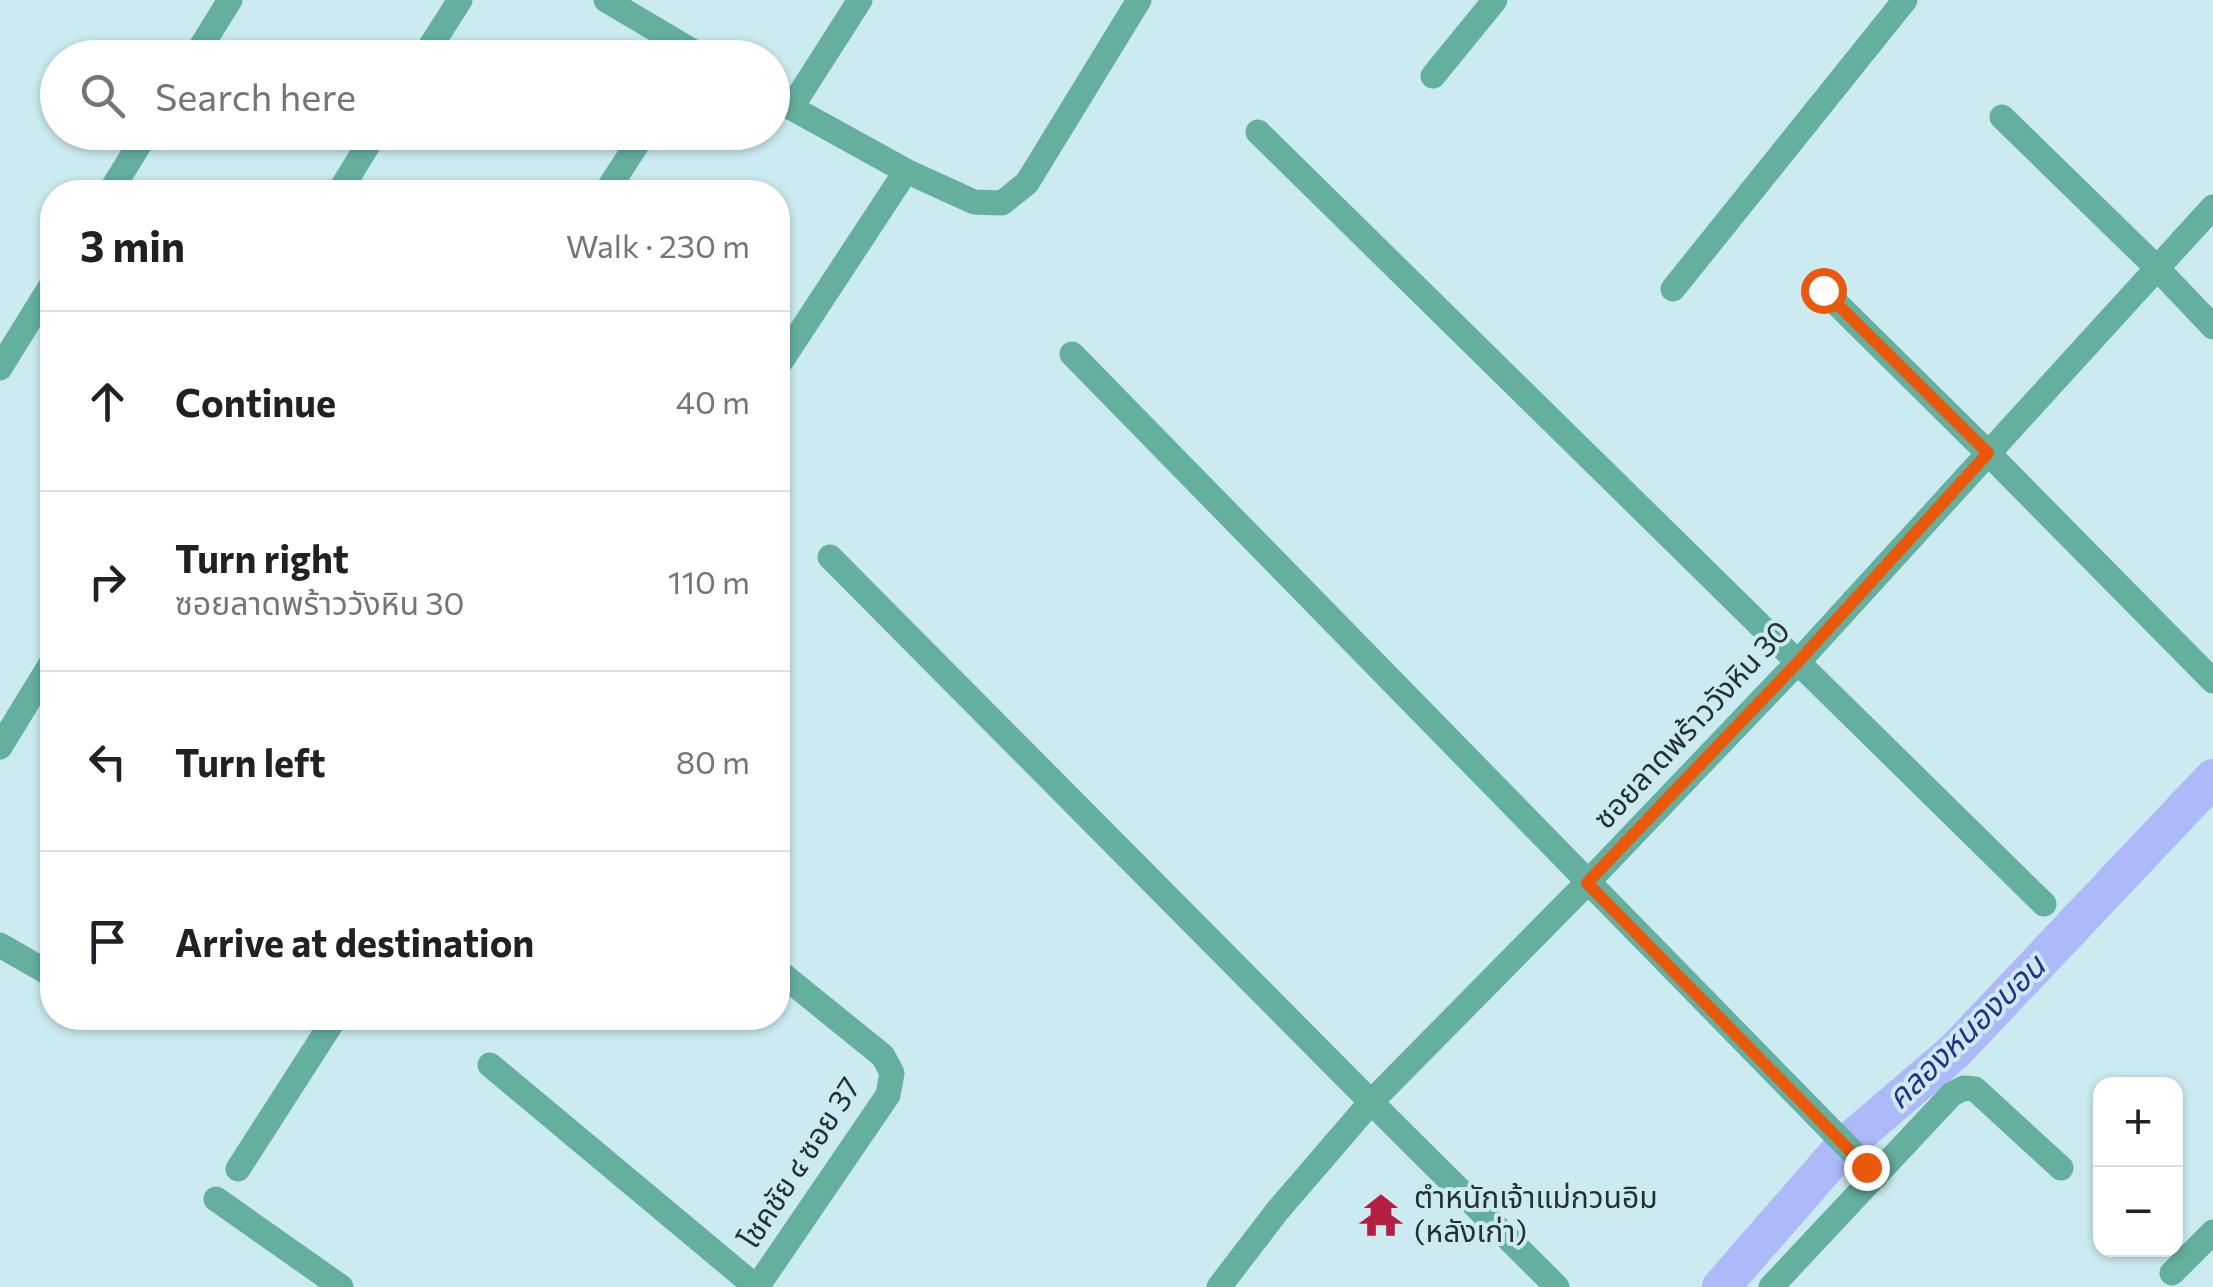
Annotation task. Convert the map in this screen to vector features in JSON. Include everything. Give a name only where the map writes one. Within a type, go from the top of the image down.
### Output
[{"type":"street","points":[[205,40],[230,0]]},
{"type":"street","points":[[434,40],[460,0]]},
{"type":"street","points":[[606,0],[671,40]]},
{"type":"street","points":[[790,92],[860,0]]},
{"type":"street","points":[[790,106],[906,171],[974,202],[1002,203],[1027,183],[1139,0]]},
{"type":"street","points":[[1433,76],[1495,0]]},
{"type":"street","points":[[1673,289],[1906,0]]},
{"type":"street","points":[[2002,117],[2213,327]]},
{"type":"street","points":[[1258,132],[2044,904]]},
{"type":"street","points":[[117,180],[136,150]]},
{"type":"street","points":[[346,180],[365,150]]},
{"type":"street","points":[[614,180],[633,150]]},
{"type":"street","points":[[790,348],[906,171]]},
{"type":"street","name":"ซอยลาดพร้าววังหิน 30","points":[[1219,1287],[1370,1102],[1799,661],[2213,207]]},
{"type":"street","points":[[1823,290],[2213,682]]},
{"type":"street","points":[[0,368],[40,303]]},
{"type":"street","points":[[1072,354],[1876,1176]]},
{"type":"street","points":[[830,557],[1558,1287]]},
{"type":"street","points":[[0,748],[40,682]]},
{"type":"street","points":[[0,945],[40,967]]},
{"type":"street","name":"โชคชัย ๔ ซอย 37","points":[[756,1287],[888,1095],[892,1073],[883,1056],[790,981]]},
{"type":"street","points":[[238,1169],[327,1030]]},
{"type":"street","points":[[490,1065],[756,1287]]},
{"type":"street","points":[[1771,1287],[1952,1094],[1964,1088],[1975,1089],[2061,1168]]},
{"type":"street","points":[[216,1199],[341,1287]]},
{"type":"street","points":[[2172,1273],[2213,1232]]},
{"type":"waterway","name":"คลองหนองบอน","points":[[1721,1287],[1843,1147],[1955,1051],[2213,778]]},
{"type":"place","name":"ตำหนักเจ้าแม่กวนอิม (หลังเก่า)","points":[[1381,1215]]},
{"type":"route","points":[[1823,290],[1988,453],[1799,661],[1587,883],[1866,1167]]}]
